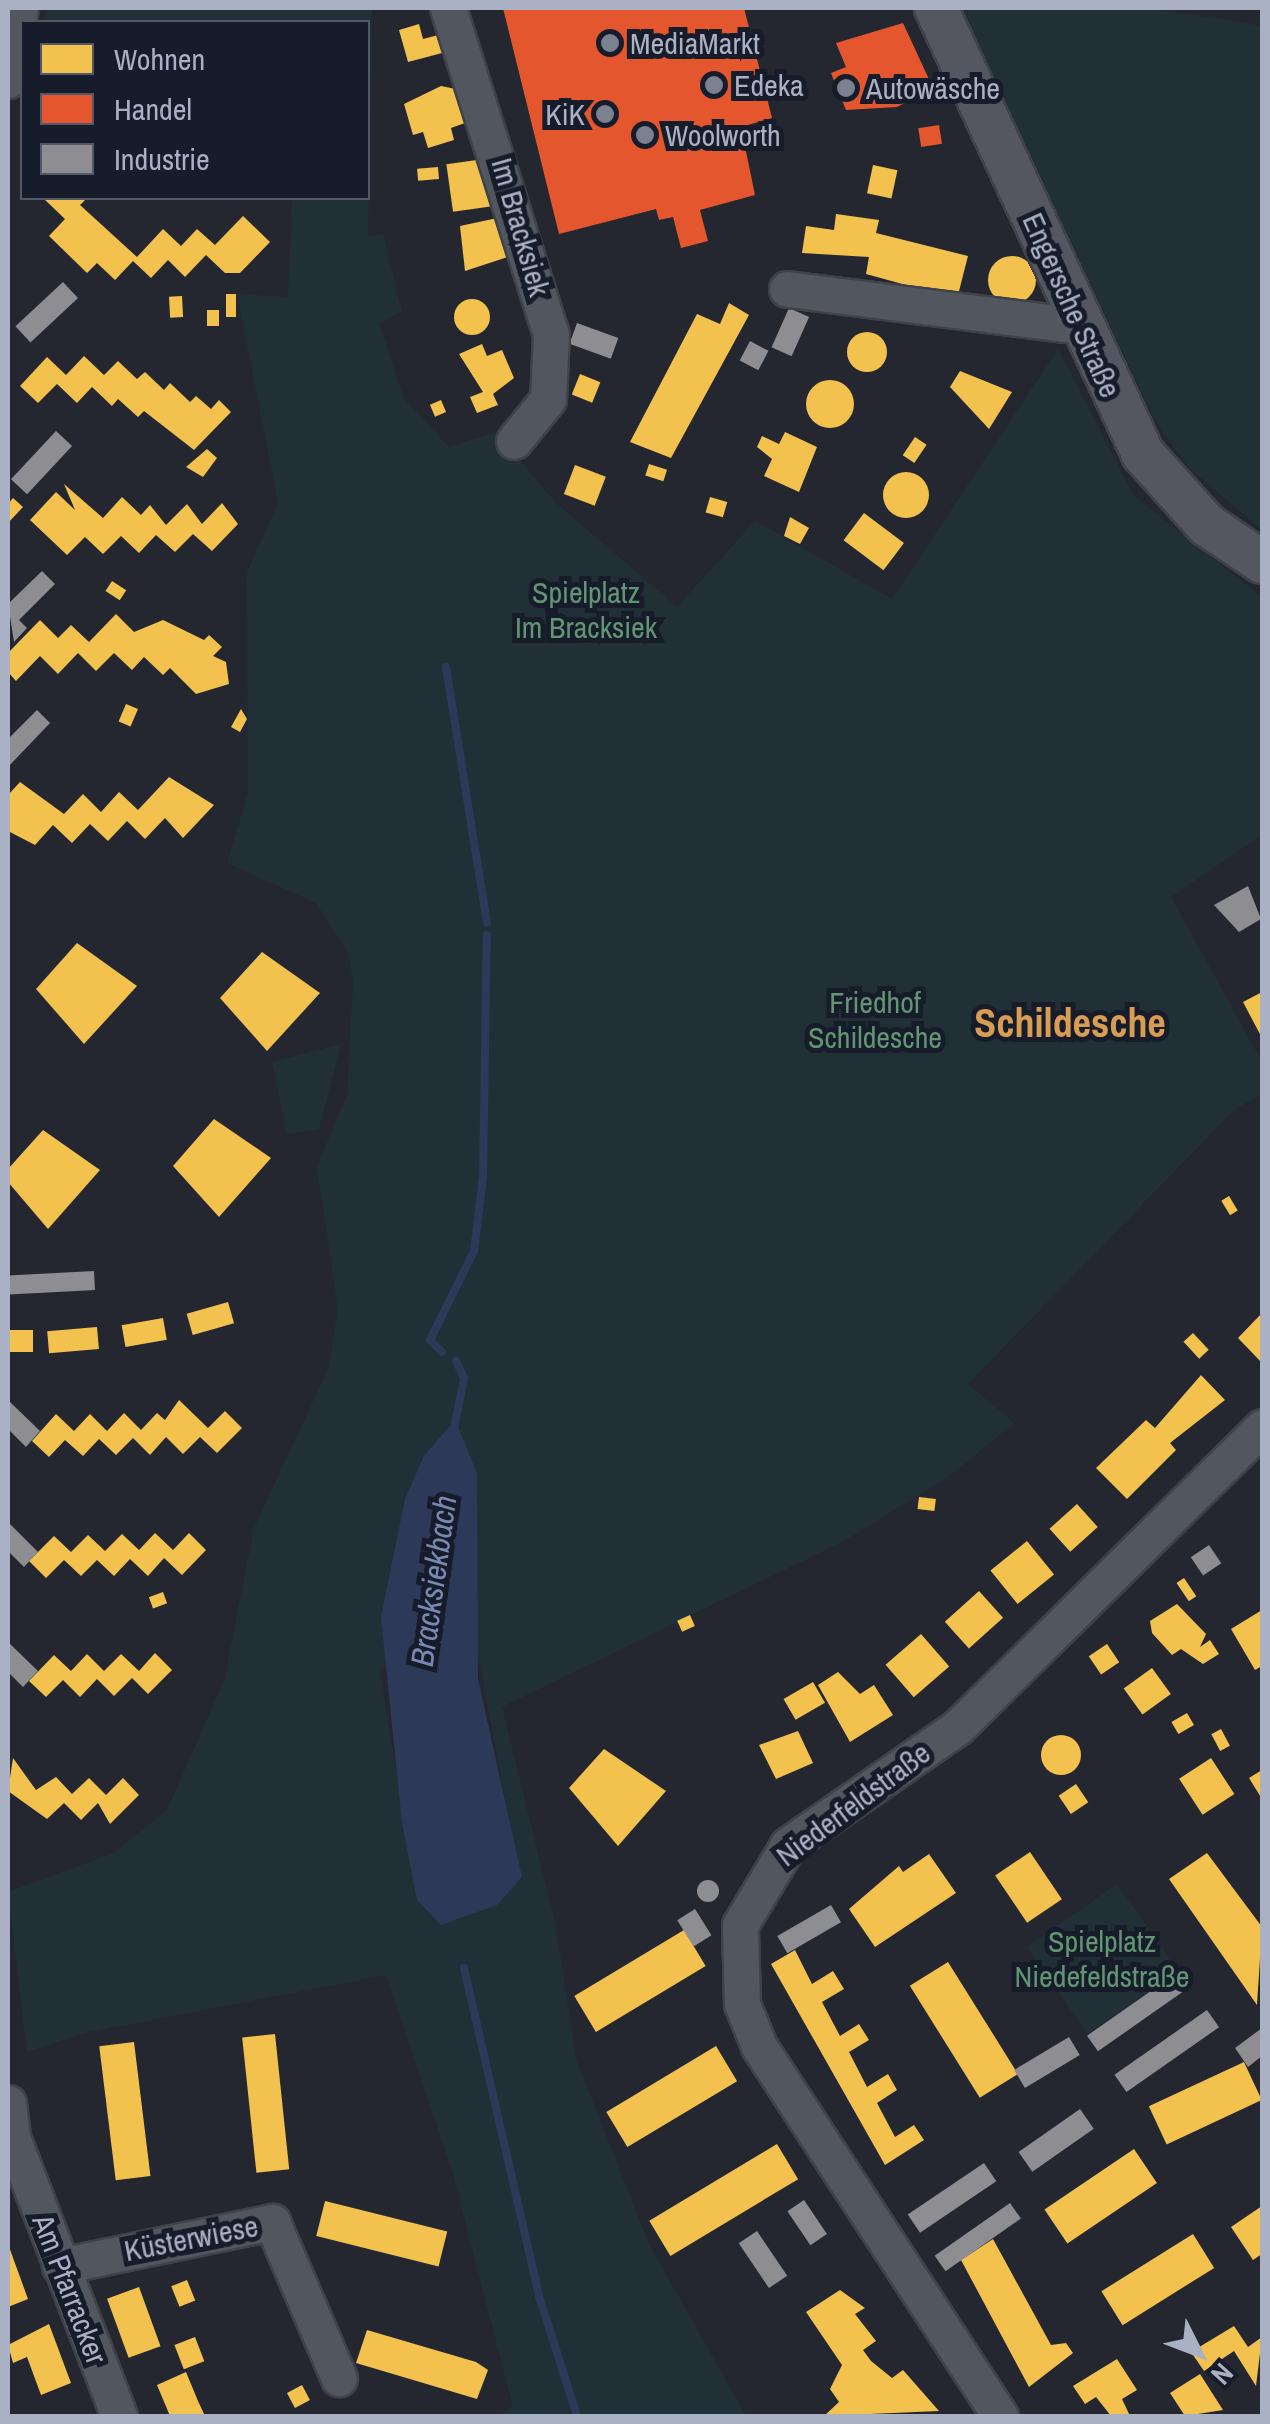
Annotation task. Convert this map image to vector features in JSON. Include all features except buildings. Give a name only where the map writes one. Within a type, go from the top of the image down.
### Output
[{"type":"main road","name":"Engersche Straße","points":[[936,8],[1078,318],[1162,482],[1262,562]]},
{"type":"street","points":[[9,58],[20,8]]},
{"type":"street","name":"Im Bracksiek","points":[[448,8],[551,334],[548,399],[514,441]]},
{"type":"street","points":[[786,288],[1064,324],[1078,318]]},
{"type":"street","name":"Niederfeldstraße","points":[[1000,2416],[760,2046],[739,1990],[740,1925],[788,1845],[958,1728],[1262,1426]]},
{"type":"street","name":"Am Pfarracker","points":[[9,2127],[120,2416]]},
{"type":"street","name":"Küsterwiese","points":[[60,2266],[272,2222],[339,2378]]},
{"type":"green space","points":[[46,8],[382,8],[372,9],[370,122],[370,20],[44,20]]},
{"type":"green space","points":[[960,8],[1150,8],[1262,26],[1262,530],[1188,467],[1155,421]]},
{"type":"green space","points":[[292,200],[369,200],[368,236],[383,234],[402,312],[379,323],[404,399],[449,447],[496,432],[556,503],[677,607],[755,521],[892,599],[1058,349],[1134,496],[1262,597],[1262,835],[1171,897],[1262,1062],[1262,1094],[1234,1110],[968,1384],[1014,1423],[948,1477],[844,1541],[502,1707],[556,1926],[576,2059],[649,2244],[746,2416],[498,2416],[513,2407],[452,2170],[386,1975],[84,2033],[27,2052],[8,1892],[114,1853],[167,1810],[224,1681],[254,1528],[328,1369],[338,1310],[317,1166],[347,1095],[353,982],[348,952],[316,903],[227,863],[248,793],[247,572],[278,503],[237,294],[288,297]],"holes":[[[473,1628],[513,1840],[410,1857],[380,1670]]]},
{"type":"green space","points":[[341,1044],[319,1129],[287,1134],[272,1062]]},
{"type":"green space","name":"Spielplatz Niedefeldstraße","points":[[1117,1884],[1178,1971],[1088,2034],[1027,1947]]},
{"type":"water","points":[[455,1420],[477,1473],[478,1679],[522,1877],[497,1905],[441,1925],[417,1900],[402,1823],[381,1617],[405,1499],[424,1456]]},
{"type":"waterway","name":"Bracksiekbach","points":[[446,667],[487,923]]},
{"type":"waterway","name":"Bracksiekbach","points":[[442,1352],[430,1340],[474,1251],[483,1177],[487,935]]},
{"type":"waterway","name":"Bracksiekbach","points":[[454,1429],[464,1378],[456,1361]]},
{"type":"waterway","name":"Bracksiekbach","points":[[464,1968],[539,2296],[577,2416]]},
{"type":"place","name":"MediaMarkt","points":[[610,43]]},
{"type":"place","name":"Edeka","points":[[714,85]]},
{"type":"place","name":"Autowäsche","points":[[846,88]]},
{"type":"place","name":"KiK","points":[[605,114]]},
{"type":"place","name":"Woolworth","points":[[645,135]]},
{"type":"district","name":"Schildesche","points":[[1070,1023]]},
{"type":"park label","name":"Spielplatz Im Bracksiek","points":[[586,609]]},
{"type":"park label","name":"Friedhof Schildesche","points":[[875,1019]]}]
